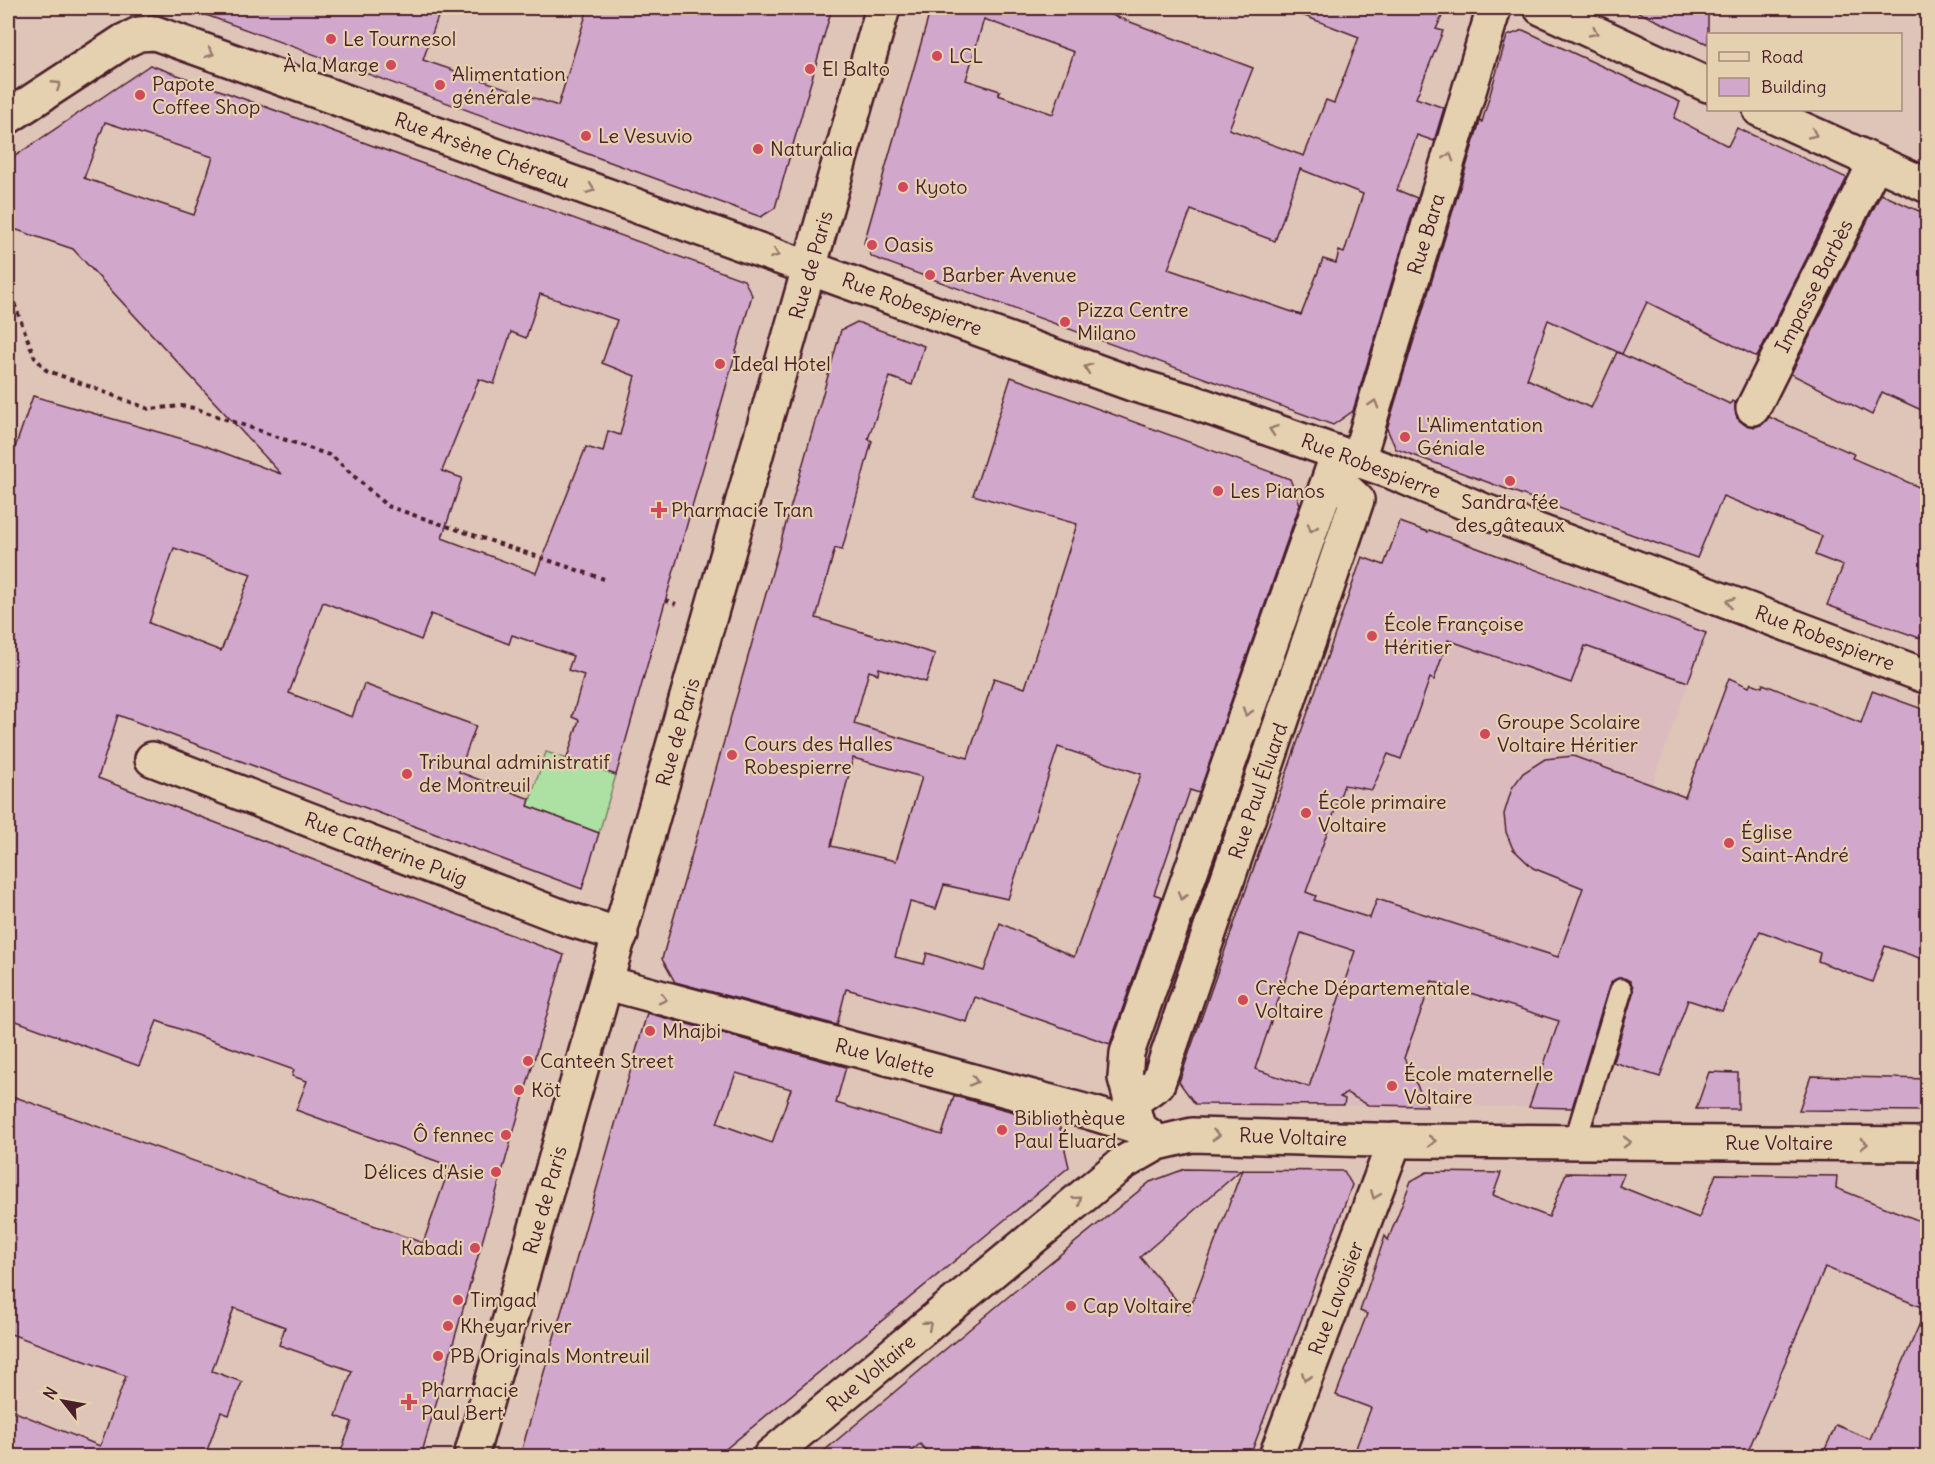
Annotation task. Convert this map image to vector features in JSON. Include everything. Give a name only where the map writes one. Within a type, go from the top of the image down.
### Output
[{"type":"street","name":"Rue de Paris","points":[[471,1456],[883,8]]},
{"type":"street","name":"Rue Bara","points":[[1342,463],[1494,8]]},
{"type":"street","points":[[1541,8],[1707,86]]},
{"type":"street","name":"Rue Arsène Chéreau","points":[[152,20],[810,267]]},
{"type":"street","points":[[8,117],[124,41],[139,34],[152,20]]},
{"type":"street","points":[[1762,111],[1928,186]]},
{"type":"street","name":"Impasse Barbès","points":[[1752,408],[1875,163]]},
{"type":"street","name":"Rue Robespierre","points":[[810,267],[1135,385],[1193,402],[1342,463],[1482,510],[1928,677]]},
{"type":"street","name":"Rue Paul Éluard","points":[[1142,1124],[1125,1078],[1127,1053],[1342,463]]},
{"type":"street","name":"Rue Catherine Puig","points":[[152,759],[568,920],[621,935]]},
{"type":"street","name":"Rue Valette","points":[[607,983],[1142,1124]]},
{"type":"street","name":"Rue Voltaire","points":[[770,1456],[1123,1163],[1142,1124],[1192,1135],[1395,1140],[1928,1144]]},
{"type":"street","name":"Rue Lavoisier","points":[[1276,1456],[1395,1140]]},
{"type":"lane","points":[[1575,1142],[1621,990]]},
{"type":"path","points":[[8,287],[34,356],[46,370],[149,409],[182,406],[194,408],[332,456],[387,506],[604,579]]},
{"type":"shaded area","name":"Groupe Scolaire Voltaire Héritier","points":[[1429,530],[1707,631],[1536,1107],[1306,1105],[1285,1101],[1269,1105],[1195,1104],[1179,1082],[1362,557],[1384,565]]},
{"type":"green space","points":[[546,752],[616,775],[599,833],[528,806]]},
{"type":"building","points":[[196,8],[441,8],[423,60],[558,106],[588,8],[832,8],[775,208],[761,217],[195,11]]},
{"type":"building","points":[[931,8],[1093,8],[1253,68],[1229,129],[1304,156],[1326,100],[1334,103],[1359,37],[1289,10],[1289,8],[1446,8],[1436,29],[1443,31],[1416,98],[1444,108],[1434,141],[1417,135],[1397,190],[1417,198],[1353,411],[1333,425],[872,257],[864,243]],"holes":[[[984,19],[1074,52],[1053,114],[998,95],[1000,91],[966,80]],[[1300,169],[1363,194],[1344,253],[1339,251],[1336,263],[1323,259],[1301,315],[1168,269],[1191,210],[1275,241]]]},
{"type":"building","points":[[1629,8],[1708,8],[1707,44]]},
{"type":"building","points":[[1523,30],[1680,102],[1674,118],[1728,146],[1737,128],[1847,178],[1757,357],[1647,302],[1622,354],[1548,320],[1527,379],[1591,408],[1617,352],[1730,404],[1732,401],[1735,403],[1737,418],[1745,425],[1755,427],[1763,424],[1769,417],[1854,454],[1852,458],[1928,491],[1928,641],[1827,605],[1843,566],[1815,555],[1822,536],[1723,496],[1697,558],[1396,449],[1387,429],[1480,121],[1482,122],[1507,36]]},
{"type":"building","points":[[150,65],[744,280],[752,295],[616,775],[567,758],[579,720],[572,717],[584,675],[568,670],[573,656],[512,635],[509,644],[431,614],[421,640],[323,602],[289,693],[352,717],[364,684],[476,726],[459,772],[530,799],[528,806],[599,833],[582,889],[118,715],[98,778],[564,955],[421,1456],[339,1456],[352,1422],[336,1416],[352,1371],[279,1345],[285,1327],[234,1308],[212,1371],[242,1382],[229,1415],[221,1412],[205,1456],[8,1456],[8,1409],[100,1446],[126,1376],[8,1333],[8,1119],[15,1097],[423,1243],[450,1166],[296,1110],[307,1081],[292,1076],[294,1070],[157,1021],[139,1066],[8,1018],[8,468],[33,396],[200,444],[281,474],[73,249],[8,227],[8,161]],"holes":[[[105,122],[213,157],[194,215],[84,178]],[[540,294],[617,320],[602,363],[635,376],[620,435],[608,431],[603,452],[586,447],[536,573],[442,538],[462,478],[442,471],[479,379],[494,384],[511,332],[526,338]],[[174,548],[251,574],[221,651],[149,623]]]},
{"type":"building","points":[[1881,194],[1928,215],[1928,413],[1882,392],[1872,415],[1791,374]]},
{"type":"building","points":[[857,322],[924,346],[912,385],[890,377],[868,439],[872,441],[842,550],[835,548],[816,618],[935,654],[926,682],[879,668],[878,674],[869,671],[854,724],[968,758],[994,678],[1025,688],[1077,524],[973,495],[1011,377],[1290,479],[1300,504],[1199,793],[1190,790],[1154,894],[1162,897],[1110,1044],[975,997],[967,1022],[846,989],[837,1025],[675,982],[662,959],[841,330]],"holes":[[[1058,747],[1141,774],[1074,957],[1000,923],[984,971],[927,953],[924,964],[895,957],[910,902],[936,909],[944,885],[1008,899]],[[853,758],[922,777],[896,861],[831,846]]]},
{"type":"building","points":[[1400,522],[1428,532],[1429,530],[1706,633],[1688,682],[1585,646],[1571,683],[1448,640],[1434,680],[1430,678],[1401,759],[1388,754],[1372,790],[1344,785],[1306,892],[1316,896],[1314,900],[1370,918],[1377,899],[1558,957],[1583,888],[1533,868],[1513,849],[1506,832],[1504,814],[1512,788],[1523,773],[1545,759],[1573,756],[1685,797],[1729,678],[1749,687],[1751,683],[1762,687],[1763,684],[1861,723],[1872,691],[1928,711],[1928,961],[1885,946],[1872,982],[1818,961],[1820,953],[1760,931],[1722,1011],[1688,1000],[1660,1077],[1613,1062],[1633,993],[1630,981],[1618,978],[1609,986],[1572,1108],[1529,1107],[1559,1021],[1432,981],[1404,1058],[1427,1106],[1368,1105],[1347,1093],[1340,1097],[1345,1099],[1344,1105],[1195,1104],[1179,1082],[1362,557],[1384,565]],"holes":[[[1301,933],[1355,951],[1309,1087],[1255,1069]]]},
{"type":"building","points":[[647,1013],[846,1067],[836,1103],[942,1135],[954,1096],[1059,1124],[1069,1167],[717,1456],[520,1456]],"holes":[[[736,1073],[791,1089],[772,1143],[717,1123]]]},
{"type":"building","points":[[1709,1072],[1738,1073],[1738,1109],[1696,1109]]},
{"type":"building","points":[[1811,1076],[1928,1079],[1928,1111],[1799,1110]]},
{"type":"building","name":"Cap Voltaire","points":[[1185,1169],[1241,1170],[1140,1257],[1188,1314],[1242,1170],[1344,1171],[1352,1185],[1250,1456],[931,1456],[920,1444],[905,1456],[818,1456],[1015,1291],[1150,1182]]},
{"type":"building","points":[[1427,1172],[1501,1173],[1493,1195],[1549,1217],[1566,1173],[1624,1174],[1619,1186],[1699,1218],[1716,1174],[1837,1176],[1836,1188],[1928,1224],[1928,1456],[1822,1456],[1836,1425],[1870,1439],[1926,1309],[1825,1267],[1746,1456],[1379,1456],[1356,1448],[1371,1408],[1336,1395],[1367,1314],[1360,1311],[1385,1236],[1388,1240],[1411,1181]]},
{"type":"place","name":"Le Tournesol","points":[[331,39]]},
{"type":"place","name":"LCL","points":[[937,56]]},
{"type":"place","name":"À la Marge","points":[[391,65]]},
{"type":"place","name":"El Balto","points":[[810,69]]},
{"type":"place","name":"Alimentation générale","points":[[440,85]]},
{"type":"place","name":"Papote Coffee Shop","points":[[140,95]]},
{"type":"place","name":"Le Vesuvio","points":[[586,136]]},
{"type":"place","name":"Naturalia","points":[[758,149]]},
{"type":"place","name":"Kyoto","points":[[903,187]]},
{"type":"place","name":"Oasis","points":[[872,245]]},
{"type":"place","name":"Barber Avenue","points":[[930,275]]},
{"type":"place","name":"Pizza Centre Milano","points":[[1065,322]]},
{"type":"place","name":"Ideal Hotel","points":[[720,364]]},
{"type":"place","name":"L'Alimentation Géniale","points":[[1405,437]]},
{"type":"place","name":"Sandra fée des gâteaux","points":[[1510,481]]},
{"type":"place","name":"Les Pianos","points":[[1218,491]]},
{"type":"place","name":"Pharmacie Tran","points":[[659,510]]},
{"type":"place","name":"École Françoise Héritier","points":[[1372,636]]},
{"type":"place","name":"Groupe Scolaire Voltaire Héritier","points":[[1485,734]]},
{"type":"place","name":"Cours des Halles Robespierre","points":[[732,755]]},
{"type":"place","name":"Tribunal administratif de Montreuil","points":[[407,774]]},
{"type":"place","name":"École primaire Voltaire","points":[[1306,813]]},
{"type":"place","name":"Église Saint-André","points":[[1729,843]]},
{"type":"place","name":"Crèche Départementale Voltaire","points":[[1243,1000]]},
{"type":"place","name":"Mhajbi","points":[[650,1031]]},
{"type":"place","name":"Canteen Street","points":[[528,1061]]},
{"type":"place","name":"École maternelle Voltaire","points":[[1392,1086]]},
{"type":"place","name":"Köt","points":[[519,1090]]},
{"type":"place","name":"Bibliothèque Paul Éluard","points":[[1002,1130]]},
{"type":"place","name":"Ô fennec","points":[[506,1135]]},
{"type":"place","name":"Délices d'Asie","points":[[496,1172]]},
{"type":"place","name":"Kabadi","points":[[475,1248]]},
{"type":"place","name":"Timgad","points":[[458,1300]]},
{"type":"place","name":"Cap Voltaire","points":[[1071,1306]]},
{"type":"place","name":"Kheyar river","points":[[448,1326]]},
{"type":"place","name":"PB Originals Montreuil","points":[[438,1356]]},
{"type":"place","name":"Pharmacie Paul Bert","points":[[409,1402]]}]
